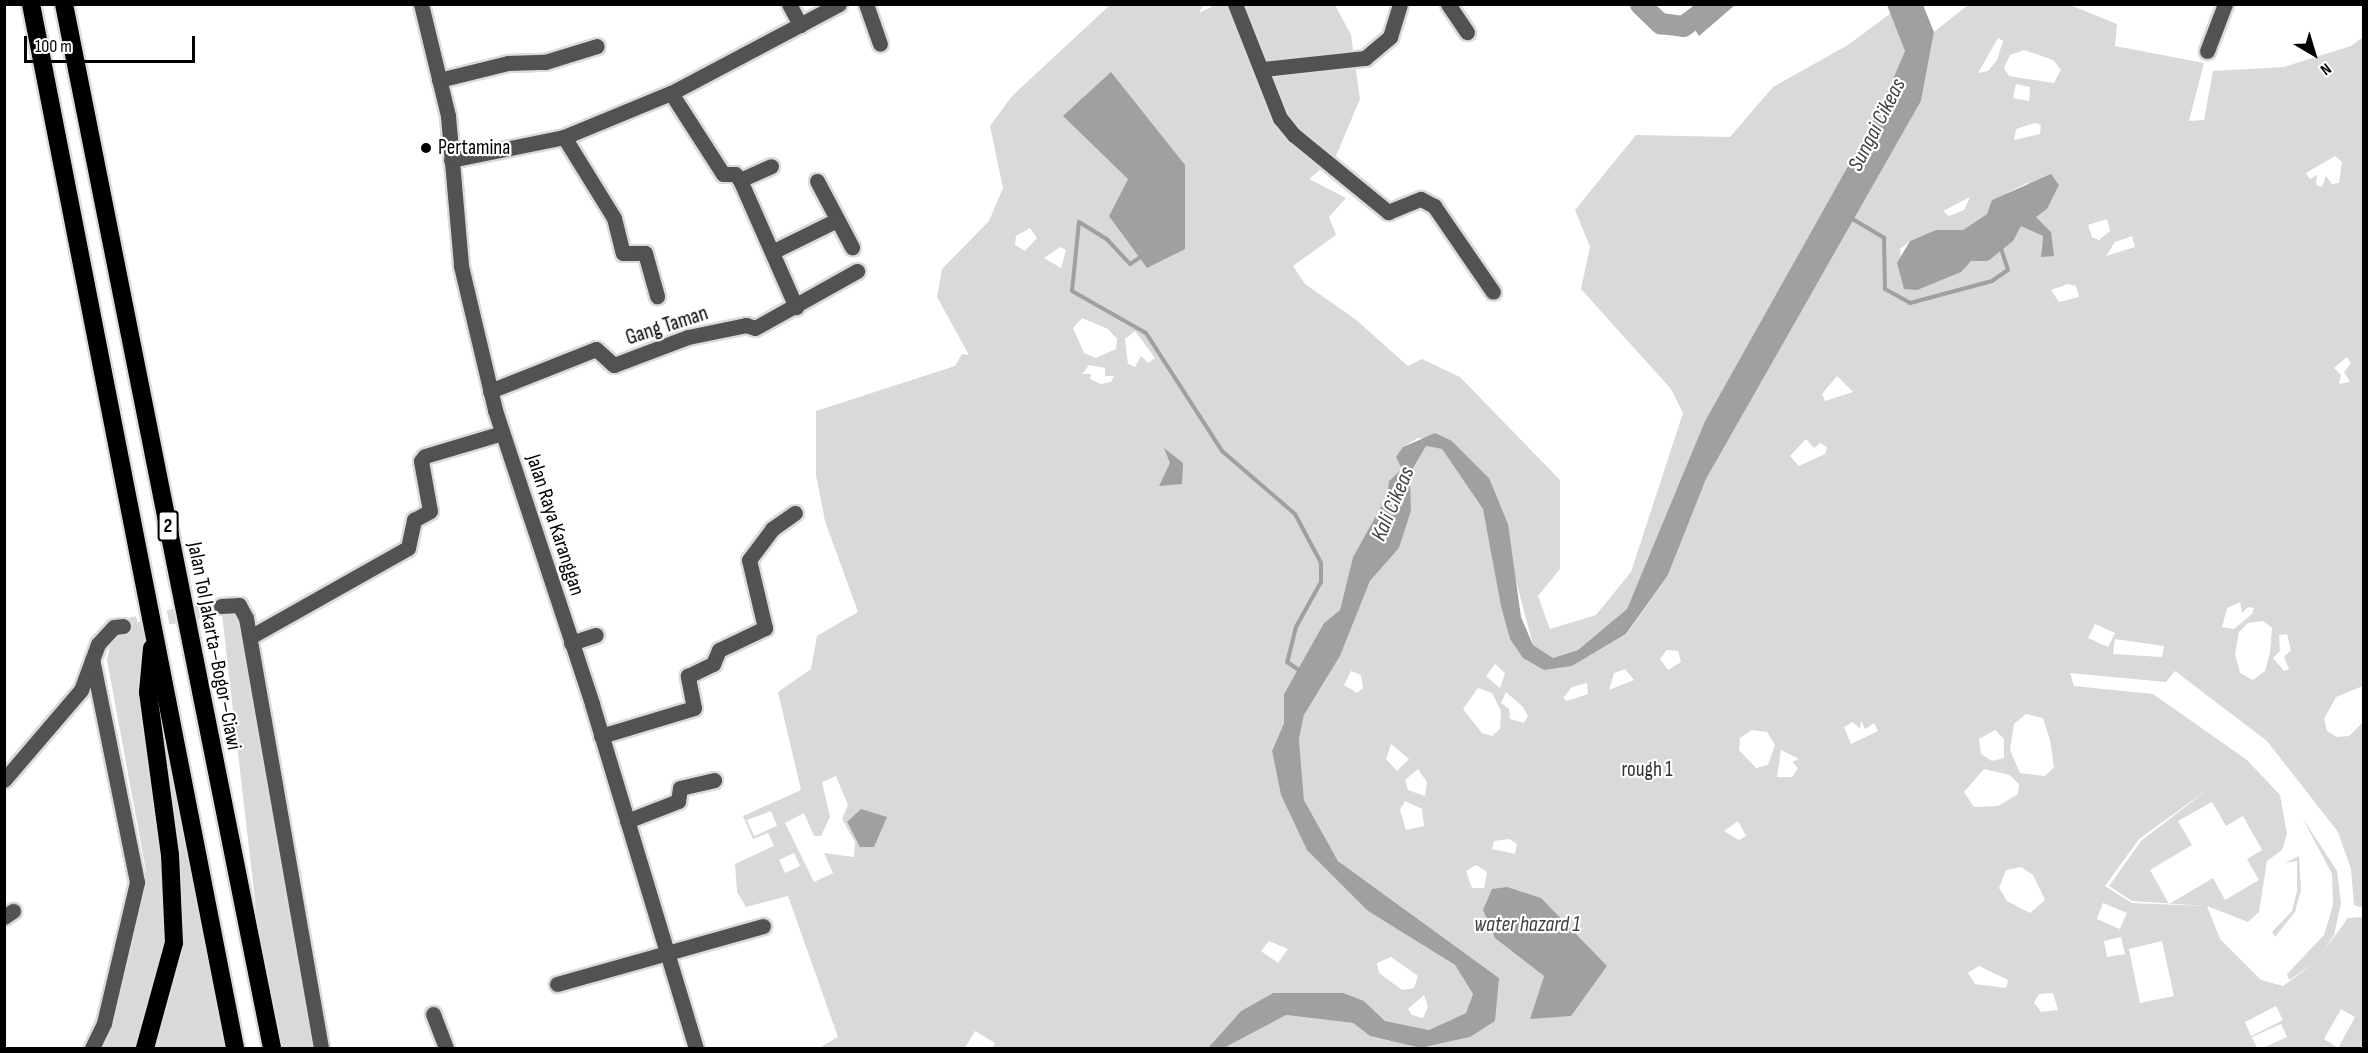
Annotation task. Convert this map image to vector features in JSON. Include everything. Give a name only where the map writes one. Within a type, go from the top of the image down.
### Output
[{"type":"highway","name":"2","points":[[31,4],[235,1048]]},
{"type":"highway","name":"Jalan Tol Jakarta–Bogor–Ciawi","points":[[64,4],[272,1048]]},
{"type":"highway","points":[[145,1048],[174,944],[170,855],[148,692],[154,626]]},
{"type":"street","name":"Jalan Raya Karanggan","points":[[421,4],[439,80],[451,160],[461,266],[490,391],[601,736],[696,1048]]},
{"type":"street","points":[[789,4],[800,25]]},
{"type":"street","points":[[451,160],[564,137],[670,93],[839,4]]},
{"type":"street","points":[[866,4],[880,44]]},
{"type":"street","points":[[1235,4],[1263,69],[1280,118],[1294,135],[1388,212],[1421,200],[1434,206],[1492,292]]},
{"type":"street","points":[[1263,69],[1365,58],[1390,37],[1400,4]]},
{"type":"street","points":[[1448,4],[1467,32]]},
{"type":"street","points":[[2207,51],[2225,4]]},
{"type":"street","points":[[439,80],[508,63],[545,62],[597,46]]},
{"type":"street","points":[[670,93],[723,174],[735,173],[740,180],[774,251],[796,307]]},
{"type":"street","points":[[564,137],[614,218],[623,253],[645,253],[657,296]]},
{"type":"street","points":[[740,180],[771,166]]},
{"type":"street","points":[[818,180],[852,247]]},
{"type":"street","points":[[774,251],[837,220]]},
{"type":"street","name":"Gang Taman","points":[[490,391],[596,349],[618,364],[688,337],[746,325],[755,328],[857,271]]},
{"type":"street","points":[[250,637],[408,548],[414,520],[430,511],[421,461],[425,456],[502,433]]},
{"type":"street","points":[[601,736],[694,708],[688,676],[712,665],[719,650],[765,628],[749,560],[770,531],[795,513]]},
{"type":"street","points":[[221,606],[242,607],[250,637],[321,1048]]},
{"type":"street","points":[[4,780],[81,690],[92,659],[106,635],[123,626]]},
{"type":"street","points":[[571,643],[596,635]]},
{"type":"street","points":[[92,659],[137,882],[104,1023],[92,1048]]},
{"type":"street","points":[[627,821],[678,801],[680,788],[714,780]]},
{"type":"street","points":[[557,984],[763,926]]},
{"type":"street","points":[[433,1014],[446,1048]]},
{"type":"green space","points":[[1110,5],[1203,5],[1199,13],[1215,5],[1335,5],[1351,35],[1360,99],[1336,156],[1309,179],[1346,198],[1329,217],[1336,235],[1293,266],[1305,284],[1355,319],[1408,366],[1422,359],[1460,377],[1560,480],[1560,569],[1538,596],[1550,629],[1596,615],[1631,572],[1683,413],[1671,389],[1581,289],[1590,247],[1575,210],[1636,135],[1730,137],[1773,87],[1848,45],[1891,13],[1905,51],[1880,109],[1705,421],[1627,609],[1578,650],[1553,658],[1533,645],[1489,478],[1452,441],[1418,438],[1403,447],[1402,469],[1389,481],[1387,496],[1353,557],[1340,610],[1324,623],[1284,694],[1284,723],[1272,751],[1281,795],[1368,911],[1455,965],[1473,994],[1466,1013],[1429,1030],[1385,1021],[1364,1001],[1273,993],[1241,1011],[1208,1048],[992,1048],[995,1043],[975,1031],[965,1048],[819,1048],[838,1037],[788,896],[746,907],[737,892],[735,864],[774,846],[768,833],[753,839],[743,816],[801,790],[778,692],[811,669],[817,636],[858,612],[825,521],[816,475],[816,411],[955,366],[962,354],[969,355],[937,297],[942,269],[989,221],[1003,188],[990,126],[1012,96]],"holes":[[[1185,165],[1182,204],[1109,216],[1128,179]],[[1030,228],[1037,238],[1025,251],[1015,245],[1016,236]],[[1060,247],[1066,250],[1061,268],[1044,258]],[[1082,318],[1108,329],[1117,339],[1116,349],[1096,358],[1084,353],[1073,328]],[[1135,331],[1155,358],[1148,363],[1141,356],[1135,367],[1128,364],[1125,339]],[[1089,365],[1105,368],[1105,376],[1114,376],[1111,382],[1101,384],[1090,379],[1091,374],[1082,374]],[[836,776],[848,805],[842,819],[855,842],[854,857],[824,853],[833,873],[814,882],[785,823],[804,813],[814,836],[821,836],[830,817],[822,782]],[[771,811],[777,826],[754,836],[747,820]],[[858,812],[878,815],[874,842],[855,836],[847,823]],[[794,853],[800,866],[785,873],[779,860]],[[1269,941],[1288,949],[1278,963],[1261,951]],[[1391,957],[1418,976],[1414,988],[1402,990],[1379,973],[1377,963]],[[1424,995],[1428,1007],[1423,1018],[1412,1015],[1408,1009]]]},
{"type":"green space","name":"rough 1","points":[[1968,5],[2070,5],[2117,24],[2115,46],[2204,63],[2189,121],[2204,120],[2213,71],[2284,67],[2351,46],[2363,37],[2363,686],[2336,697],[2324,719],[2327,731],[2337,737],[2349,736],[2363,722],[2363,908],[2354,905],[2351,869],[2338,832],[2267,741],[2175,671],[2166,682],[2070,673],[2074,686],[2153,694],[2247,760],[2280,795],[2287,834],[2282,850],[2267,861],[2259,912],[2248,922],[2207,906],[2220,939],[2261,980],[2283,986],[2317,961],[2289,980],[2287,974],[2324,935],[2333,905],[2332,874],[2302,817],[2337,871],[2341,903],[2334,935],[2323,952],[2348,918],[2363,917],[2363,1048],[2338,1048],[2263,1048],[2287,1037],[2281,1024],[2252,1037],[2257,1048],[1423,1048],[1470,1037],[1499,978],[1338,861],[1304,800],[1299,739],[1304,715],[1340,656],[1370,581],[1399,548],[1411,511],[1410,473],[1426,446],[1442,449],[1483,509],[1510,639],[1572,666],[1627,634],[1668,575],[1706,479],[1921,101],[1934,32]],"holes":[[[1998,38],[2003,41],[1997,60],[1988,71],[1978,73]],[[2024,50],[2053,60],[2061,70],[2054,83],[2009,76],[2004,68],[2010,55]],[[2016,84],[2030,87],[2029,101],[2013,98]],[[2035,123],[2041,125],[2040,134],[2014,140],[2016,129]],[[2335,156],[2342,162],[2339,183],[2332,184],[2326,176],[2322,187],[2316,185],[2317,175],[2310,179],[2306,173]],[[2027,183],[2050,195],[2047,209],[2035,217],[2051,232],[2041,250],[2043,236],[2021,225],[1988,261],[1971,261],[1941,280],[1904,288],[1900,249],[1910,241],[1936,230],[1963,230],[1987,214],[1993,200]],[[1970,197],[1964,210],[1949,216],[1943,211]],[[2107,219],[2110,231],[2099,240],[2092,237],[2088,225]],[[2132,236],[2135,247],[2106,256],[2115,242]],[[2068,284],[2076,286],[2079,297],[2059,302],[2051,290]],[[2347,357],[2351,363],[2344,372],[2350,382],[2339,384],[2341,375],[2334,368]],[[1837,376],[1853,392],[1825,401],[1822,394]],[[1806,439],[1814,448],[1820,443],[1827,447],[1825,454],[1799,466],[1790,456]],[[2240,602],[2242,613],[2248,607],[2254,608],[2252,614],[2234,629],[2222,627],[2227,608]],[[2263,621],[2272,628],[2270,653],[2265,671],[2253,680],[2240,673],[2235,654],[2239,632],[2248,623]],[[2095,624],[2115,633],[2108,647],[2088,638]],[[2287,634],[2291,650],[2284,657],[2289,669],[2284,671],[2273,658],[2280,651],[2279,635]],[[2115,639],[2164,646],[2162,657],[2113,654]],[[1667,650],[1678,651],[1681,662],[1668,670],[1660,659]],[[1495,664],[1505,673],[1500,688],[1486,676]],[[1625,669],[1634,680],[1609,690],[1614,673]],[[1351,671],[1361,675],[1363,688],[1357,693],[1344,685]],[[1587,683],[1588,694],[1567,701],[1563,698],[1572,687]],[[1478,688],[1492,693],[1501,711],[1500,729],[1492,736],[1482,733],[1463,709]],[[1506,692],[1523,707],[1528,716],[1524,723],[1510,719],[1509,709],[1501,703]],[[2026,714],[2043,718],[2050,740],[2054,767],[2045,776],[2020,773],[2010,750],[2014,724]],[[1861,721],[1865,729],[1874,723],[1878,731],[1851,744],[1844,727],[1853,722],[1860,729]],[[1752,730],[1767,732],[1775,745],[1768,765],[1756,768],[1739,750],[1740,738]],[[1995,730],[2004,739],[2004,758],[1992,761],[1981,754],[1979,739]],[[1391,744],[1409,759],[1397,771],[1386,759]],[[1781,750],[1799,759],[1792,762],[1798,768],[1792,777],[1777,777]],[[1418,769],[1427,782],[1425,796],[1408,790],[1405,780]],[[1984,769],[2010,775],[2019,784],[2018,794],[1998,806],[1974,807],[1964,792]],[[2211,787],[2141,841],[2109,886],[2132,901],[2169,903],[2150,870],[2192,845],[2178,821],[2212,802],[2226,826],[2243,816],[2262,850],[2247,859],[2259,880],[2225,900],[2213,878],[2170,904],[2206,906],[2132,903],[2105,886],[2139,839]],[[1405,801],[1422,809],[1424,826],[1406,830],[1400,810]],[[1738,821],[1746,836],[1739,840],[1724,831]],[[1509,839],[1517,844],[1515,854],[1492,849],[1494,841]],[[1476,865],[1487,872],[1484,888],[1472,888],[1466,871]],[[2021,867],[2033,875],[2045,900],[2030,913],[2007,901],[1999,888],[2006,870]],[[2103,903],[2127,913],[2120,929],[2097,919]],[[2121,937],[2125,954],[2107,957],[2104,941]],[[2162,941],[2174,996],[2140,1003],[2129,949]],[[1532,966],[1607,966],[1530,1019],[1544,976]],[[1979,966],[2008,980],[2006,988],[1975,984],[1968,973]],[[2053,993],[2058,1010],[2041,1012],[2034,1002],[2039,994]],[[2276,1006],[2283,1020],[2251,1036],[2245,1022]],[[2341,1009],[2355,1017],[2338,1048],[2324,1039]]]},
{"type":"green space","points":[[239,605],[321,1048],[272,1048],[221,606]]},
{"type":"green space","points":[[153,619],[235,1048],[98,1048],[119,994],[146,871],[107,660],[114,627]]},
{"type":"green space","points":[[2299,856],[2301,890],[2295,912],[2275,937],[2272,932],[2292,911],[2297,891],[2297,861],[2285,863]]},
{"type":"green space","points":[[1286,1015],[1353,1023],[1370,1036],[1421,1048],[1224,1048]]},
{"type":"water","points":[[1697,5],[1735,5],[1699,36],[1686,16]]},
{"type":"water","name":"Kali Cikeas","points":[[1887,5],[1923,5],[1934,32],[1921,101],[1706,479],[1668,575],[1626,634],[1572,666],[1544,670],[1523,658],[1510,639],[1501,606],[1483,509],[1442,449],[1426,446],[1410,473],[1411,511],[1399,548],[1370,581],[1340,656],[1304,715],[1299,739],[1304,800],[1338,861],[1499,978],[1495,1021],[1470,1037],[1421,1048],[1370,1036],[1353,1023],[1286,1015],[1224,1048],[1208,1048],[1241,1011],[1273,993],[1343,993],[1364,1001],[1385,1021],[1429,1030],[1466,1013],[1473,994],[1455,965],[1368,911],[1307,850],[1281,795],[1272,751],[1284,723],[1284,694],[1324,623],[1340,610],[1353,557],[1387,496],[1389,481],[1402,469],[1396,457],[1403,447],[1435,433],[1452,441],[1489,478],[1508,524],[1521,617],[1533,645],[1553,658],[1578,650],[1627,609],[1705,421],[1880,109],[1905,51]]},
{"type":"water","points":[[1111,72],[1185,165],[1185,249],[1147,268],[1109,216],[1128,179],[1063,116]]},
{"type":"water","points":[[2051,174],[2059,185],[2047,209],[2036,217],[2051,232],[2054,256],[2041,257],[2043,236],[2021,226],[2013,241],[1988,261],[1971,261],[1961,272],[1917,290],[1904,289],[1897,263],[1910,241],[1936,230],[1963,230],[1987,214],[1992,200]]},
{"type":"water","points":[[1164,448],[1183,463],[1182,484],[1159,486],[1170,463]]},
{"type":"water","points":[[861,809],[887,817],[874,847],[860,847],[847,822]]},
{"type":"water","name":"water hazard 1","points":[[1507,887],[1541,898],[1607,966],[1571,1016],[1530,1019],[1544,976],[1495,938],[1483,910],[1492,889]]},
{"type":"waterway","name":"Sungai Cikeas","points":[[1640,4],[1660,23],[1683,26],[1712,4]]},
{"type":"waterway","points":[[1851,218],[1884,238],[1885,289],[1910,303],[1992,281],[2008,270],[2001,248]]},
{"type":"waterway","points":[[1142,256],[1130,264],[1108,240],[1079,222],[1072,291],[1146,333],[1222,451],[1295,514],[1321,563],[1321,582],[1296,627],[1287,662],[1302,672]]},
{"type":"tunnel","points":[[123,626],[221,606]]},
{"type":"place","name":"Pertamina","points":[[426,148]]}]
